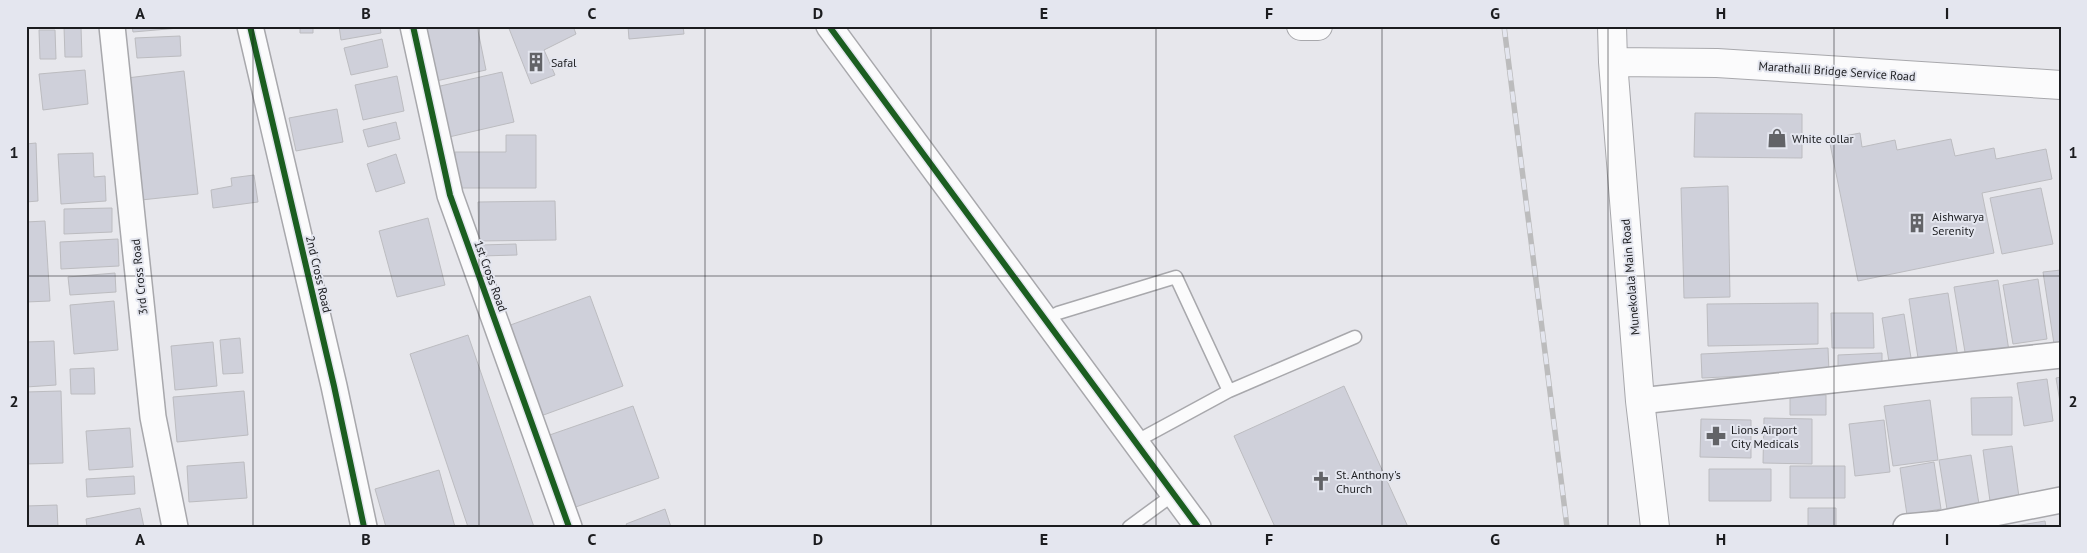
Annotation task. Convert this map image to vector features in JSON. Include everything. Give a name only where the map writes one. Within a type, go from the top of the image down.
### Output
[{"type":"street","name":"3rd Cross Road","points":[[112,26],[153,417],[175,527]]},
{"type":"street","name":"2nd Cross Road","points":[[250,26],[334,386],[364,527]]},
{"type":"street","name":"1st Cross Road","points":[[413,26],[450,195],[569,527]]},
{"type":"street","points":[[829,26],[1198,527]]},
{"type":"street","name":"Munekolala Main Road","points":[[1612,26],[1613,62],[1640,401],[1654,527]]},
{"type":"street","name":"Marathalli Bridge Service Road","points":[[1613,62],[1717,63],[2061,85]]},
{"type":"street","points":[[1640,401],[2061,355]]},
{"type":"street","points":[[1906,527],[1939,524],[2061,500]]},
{"type":"lane","points":[[1045,320],[1058,313],[1176,277],[1229,391]]},
{"type":"lane","points":[[1135,442],[1229,391],[1355,337]]},
{"type":"lane","points":[[1129,527],[1174,494]]},
{"type":"building","points":[[132,26],[179,26],[179,28],[133,32]]},
{"type":"building","points":[[300,26],[313,26],[313,33],[300,33]]},
{"type":"building","points":[[339,26],[380,26],[381,33],[341,40]]},
{"type":"building","points":[[424,26],[477,26],[486,70],[436,81]]},
{"type":"building","name":"Safal","points":[[508,26],[573,26],[576,34],[544,50],[555,75],[531,84]]},
{"type":"building","points":[[628,26],[683,26],[684,34],[629,39]]},
{"type":"building","points":[[64,27],[81,27],[82,57],[65,57]]},
{"type":"building","points":[[39,30],[55,30],[56,59],[40,59]]},
{"type":"building","points":[[180,36],[181,56],[137,58],[135,38]]},
{"type":"building","points":[[382,39],[388,67],[351,75],[344,48]]},
{"type":"building","points":[[85,70],[88,104],[43,110],[39,74]]},
{"type":"building","points":[[184,71],[198,194],[141,200],[127,78]]},
{"type":"building","points":[[502,72],[514,122],[449,137],[436,87]]},
{"type":"building","points":[[397,76],[404,111],[363,120],[355,85]]},
{"type":"building","points":[[337,109],[343,142],[296,151],[289,118]]},
{"type":"building","points":[[1695,113],[1802,114],[1802,158],[1694,157]]},
{"type":"building","points":[[396,122],[400,139],[368,147],[363,130]]},
{"type":"building","name":"Aishwarya Serenity","points":[[1860,133],[1862,147],[1895,140],[1897,150],[1951,139],[1955,156],[1994,148],[1996,159],[2046,149],[2052,179],[1982,193],[1994,253],[1858,281],[1829,139]]},
{"type":"building","points":[[506,135],[536,135],[536,188],[455,188],[455,152],[506,152]]},
{"type":"building","points":[[36,143],[38,201],[26,202],[26,144]]},
{"type":"building","points":[[93,153],[94,177],[105,176],[106,201],[61,204],[58,154]]},
{"type":"building","points":[[396,154],[405,183],[376,192],[367,164]]},
{"type":"building","points":[[254,175],[258,202],[213,208],[211,190],[232,186],[231,178]]},
{"type":"building","points":[[1728,186],[1730,297],[1684,298],[1681,188]]},
{"type":"building","points":[[2041,188],[2053,244],[2002,254],[1990,198]]},
{"type":"building","points":[[555,201],[556,240],[479,241],[478,202]]},
{"type":"building","points":[[112,208],[112,232],[64,234],[64,209]]},
{"type":"building","points":[[428,218],[445,285],[397,297],[379,231]]},
{"type":"building","points":[[45,221],[50,301],[26,302],[26,222]]},
{"type":"building","points":[[118,239],[119,266],[61,269],[60,242]]},
{"type":"building","points":[[516,244],[517,255],[481,256],[481,245]]},
{"type":"building","points":[[2061,270],[2061,343],[2054,344],[2043,272]]},
{"type":"building","points":[[115,273],[116,292],[70,295],[68,277]]},
{"type":"building","points":[[2038,279],[2047,339],[2013,344],[2003,285]]},
{"type":"building","points":[[1998,280],[2009,351],[1966,358],[1954,287]]},
{"type":"building","points":[[1948,293],[1959,364],[1920,371],[1909,299]]},
{"type":"building","points":[[590,296],[623,386],[538,417],[505,327]]},
{"type":"building","points":[[114,301],[118,350],[74,354],[70,305]]},
{"type":"building","points":[[1818,303],[1818,344],[1708,346],[1707,304]]},
{"type":"building","points":[[1831,313],[1873,313],[1874,348],[1832,348]]},
{"type":"building","points":[[1904,314],[1912,364],[1890,368],[1882,318]]},
{"type":"building","points":[[468,335],[534,527],[468,527],[410,354]]},
{"type":"building","points":[[240,338],[243,373],[223,374],[220,340]]},
{"type":"building","points":[[54,341],[56,385],[26,387],[26,342]]},
{"type":"building","points":[[213,342],[217,386],[175,390],[171,346]]},
{"type":"building","points":[[1828,348],[1829,372],[1702,378],[1701,354]]},
{"type":"building","points":[[1882,353],[1882,368],[1838,370],[1838,355]]},
{"type":"building","points":[[94,368],[95,394],[71,394],[70,369]]},
{"type":"building","points":[[2061,377],[2061,408],[2056,378]]},
{"type":"building","points":[[2047,379],[2053,421],[2024,426],[2017,383]]},
{"type":"building","name":"St. Anthony's Church","points":[[1344,386],[1408,527],[1275,527],[1234,436]]},
{"type":"building","points":[[61,391],[63,463],[26,464],[26,392]]},
{"type":"building","points":[[244,391],[248,435],[177,442],[173,397]]},
{"type":"building","points":[[1790,395],[1826,395],[1826,415],[1790,415]]},
{"type":"building","points":[[2012,397],[2012,435],[1972,435],[1971,398]]},
{"type":"building","points":[[1930,400],[1938,460],[1893,466],[1884,406]]},
{"type":"building","points":[[633,406],[659,478],[567,510],[541,438]]},
{"type":"building","points":[[1764,418],[1812,419],[1812,464],[1763,463]]},
{"type":"building","points":[[1701,419],[1751,420],[1751,458],[1700,457]]},
{"type":"building","points":[[1884,420],[1890,472],[1855,476],[1849,424]]},
{"type":"building","points":[[130,428],[133,467],[89,470],[86,431]]},
{"type":"building","points":[[2012,446],[2019,497],[1990,501],[1983,450]]},
{"type":"building","points":[[1971,455],[1979,504],[1947,509],[1939,460]]},
{"type":"building","points":[[244,462],[247,498],[189,502],[187,466]]},
{"type":"building","points":[[1934,462],[1941,509],[1907,515],[1900,468]]},
{"type":"building","points":[[1790,466],[1845,466],[1845,498],[1790,498]]},
{"type":"building","points":[[1709,469],[1771,469],[1771,501],[1709,501]]},
{"type":"building","points":[[439,470],[455,527],[386,527],[375,489]]},
{"type":"building","points":[[134,476],[135,494],[87,497],[86,479]]},
{"type":"building","points":[[57,505],[58,527],[26,527],[26,506]]},
{"type":"building","points":[[140,508],[144,527],[87,527],[86,519]]},
{"type":"building","points":[[1808,508],[1836,508],[1836,527],[1808,527]]},
{"type":"building","points":[[665,509],[671,527],[628,527],[626,524]]},
{"type":"building","points":[[2045,521],[2046,527],[2009,527]]},
{"type":"railway","points":[[1504,26],[1567,527]]},
{"type":"cycle path","points":[[250,26],[334,386],[364,527]]},
{"type":"cycle path","points":[[413,26],[450,195],[569,527]]},
{"type":"cycle path","points":[[829,26],[1198,527]]},
{"type":"place","name":"Safal","points":[[536,62]]},
{"type":"place","name":"White collar","points":[[1777,138]]},
{"type":"place","name":"Aishwarya Serenity","points":[[1917,223]]},
{"type":"place","name":"Lions Airport City Medicals","points":[[1716,436]]},
{"type":"place","name":"St. Anthony's Church","points":[[1321,481]]}]
